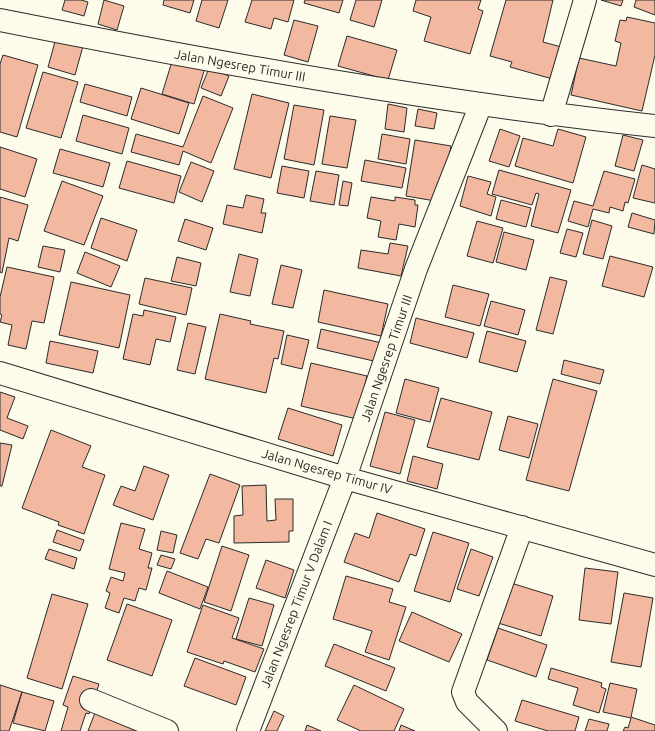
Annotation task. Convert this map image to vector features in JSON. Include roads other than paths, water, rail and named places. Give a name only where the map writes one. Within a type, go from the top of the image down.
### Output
[{"type":"street","points":[[551,114],[585,0]]},
{"type":"street","name":"Jalan Ngesrep Timur III","points":[[0,20],[130,46],[362,87],[551,114],[655,126]]},
{"type":"street","name":"Jalan Ngesrep Timur III","points":[[345,478],[416,269],[481,104]]},
{"type":"street","name":"Jalan Ngesrep Timur IV","points":[[0,373],[345,478],[655,565]]},
{"type":"street","name":"Jalan Ngesrep Timur V Dalam I","points":[[248,731],[345,478]]},
{"type":"street","points":[[496,731],[467,702],[463,692],[522,527]]},
{"type":"street","points":[[91,700],[167,731]]}]
